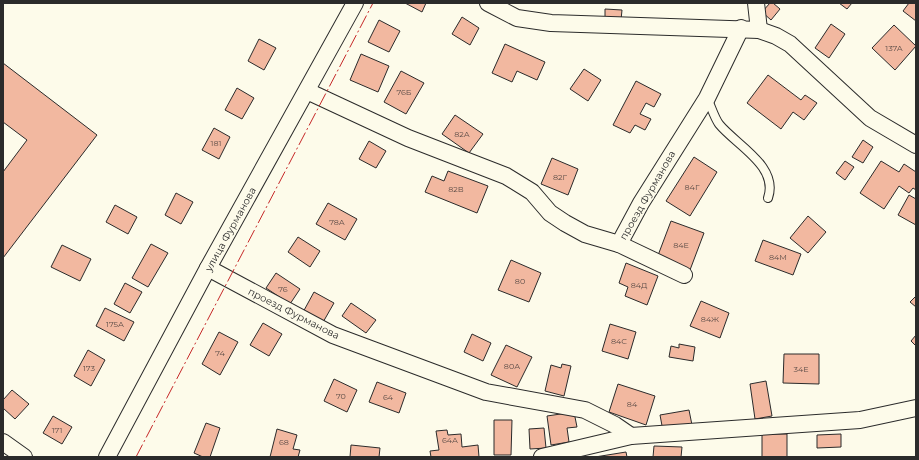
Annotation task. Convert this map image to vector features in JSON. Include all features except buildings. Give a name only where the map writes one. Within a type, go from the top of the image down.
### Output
[{"type":"street","name":"улица Фурманова","points":[[107,457],[208,268],[355,3]]},
{"type":"street","points":[[488,3],[517,18],[551,23],[577,25],[741,28],[759,30],[776,36],[790,44],[870,118],[916,145]]},
{"type":"street","points":[[756,3],[759,30]]},
{"type":"street","name":"проезд Фурманова","points":[[306,91],[408,138],[506,176],[532,192],[550,213],[565,223],[585,234],[619,244],[641,203],[707,98],[741,28]]},
{"type":"street","points":[[619,244],[684,275]]},
{"type":"street","name":"проезд Фурманова","points":[[208,268],[333,335],[486,392],[585,410],[615,425],[631,436]]},
{"type":"street","points":[[542,457],[631,436],[860,420],[916,408]]},
{"type":"street","points":[[3,442],[24,457]]},
{"type":"lane","points":[[707,98],[718,123],[748,151],[769,176],[771,188],[768,198]]},
{"type":"power","points":[[136,457],[373,3]]}]
